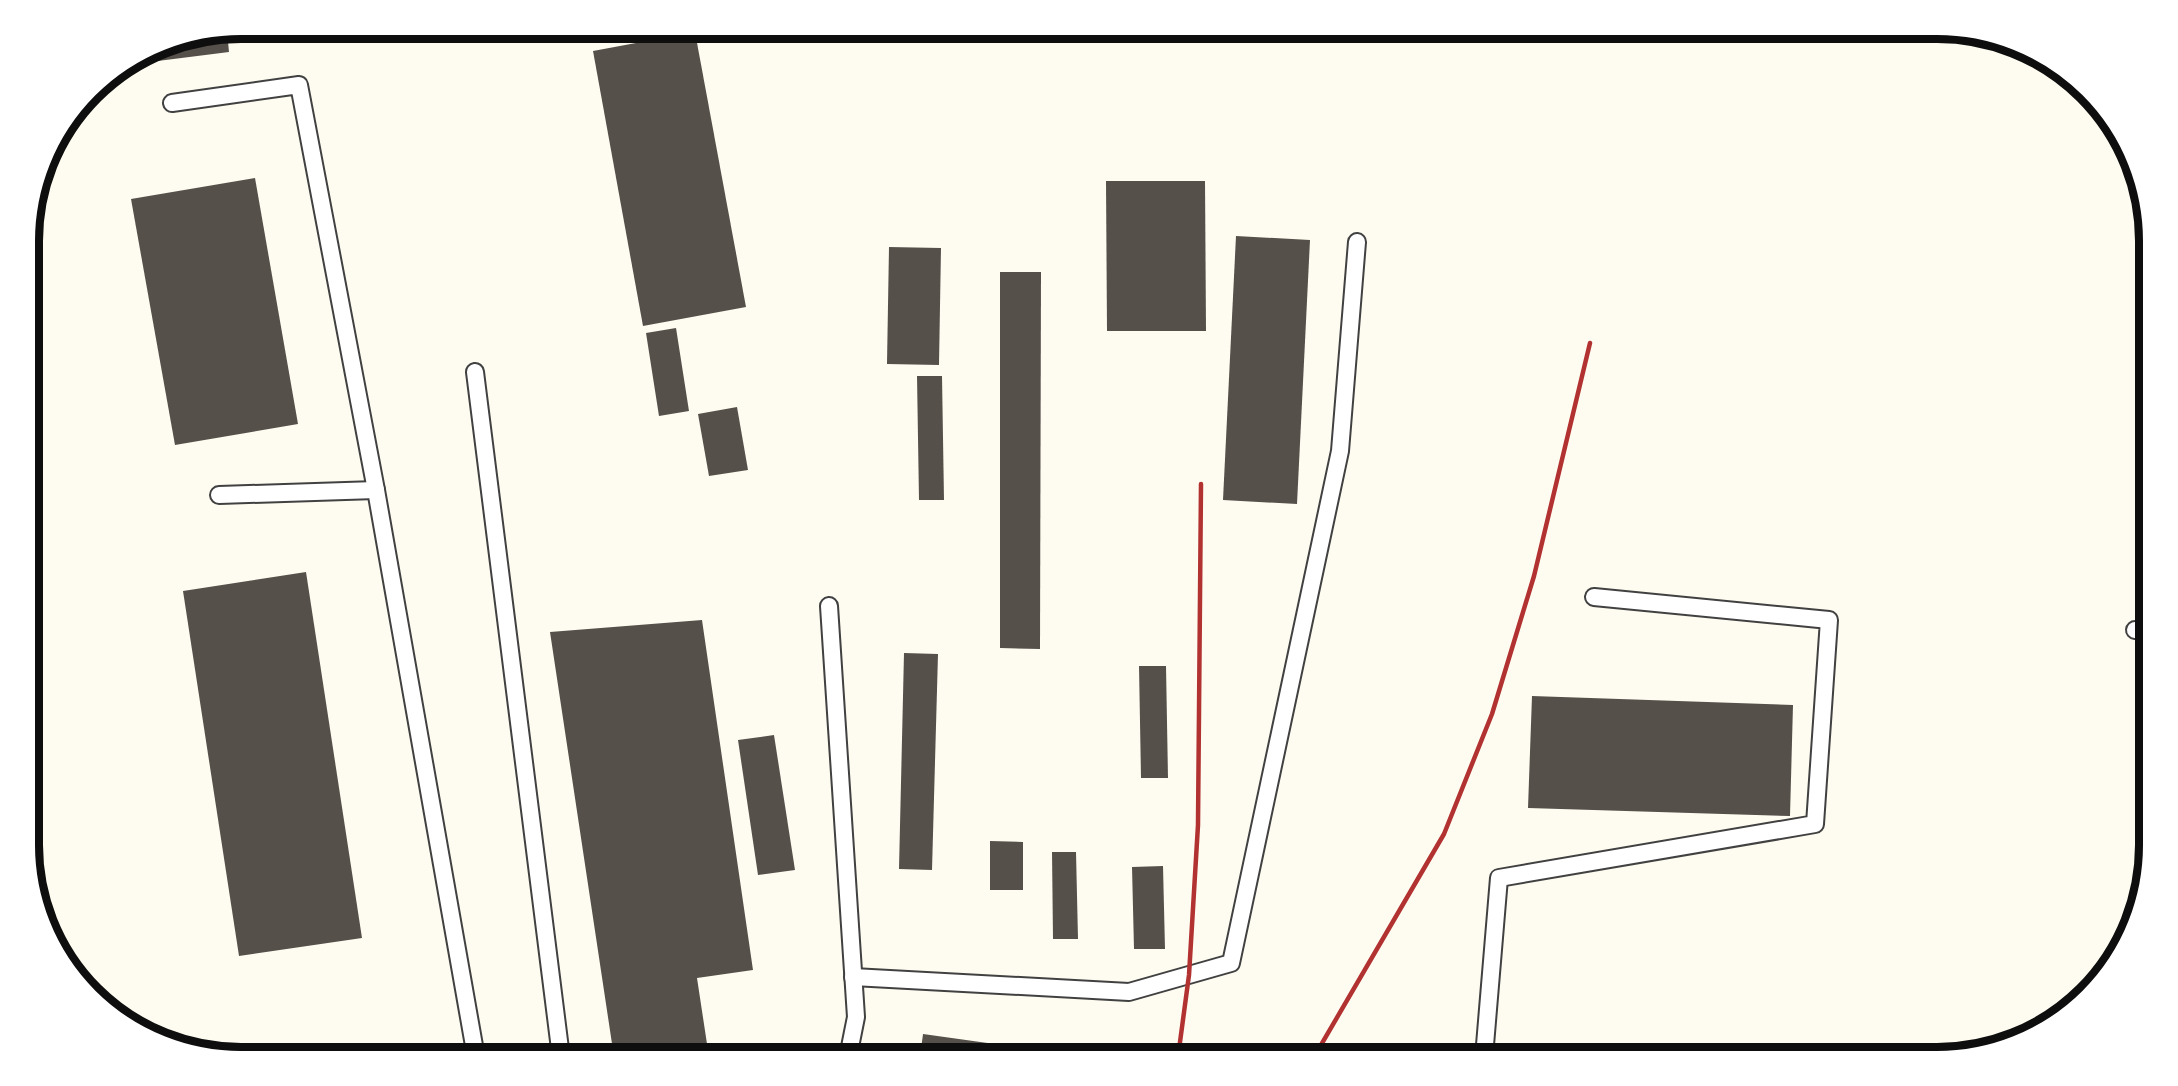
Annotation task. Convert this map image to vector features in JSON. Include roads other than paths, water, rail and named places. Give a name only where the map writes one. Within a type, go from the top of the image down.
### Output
[{"type":"lane","points":[[171,103],[299,85],[376,490],[474,1047]]},
{"type":"lane","points":[[853,977],[1129,992],[1231,963],[1340,451],[1358,242]]},
{"type":"lane","points":[[475,372],[560,1047]]},
{"type":"lane","points":[[219,495],[376,490]]},
{"type":"lane","points":[[1485,1047],[1499,878],[1815,824],[1829,620],[1594,597]]},
{"type":"lane","points":[[829,606],[856,1017],[850,1047]]},
{"type":"railway","points":[[1320,1047],[1444,834],[1492,714],[1534,576],[1590,343]]},
{"type":"railway","points":[[1179,1047],[1189,975],[1198,825],[1201,484]]}]
